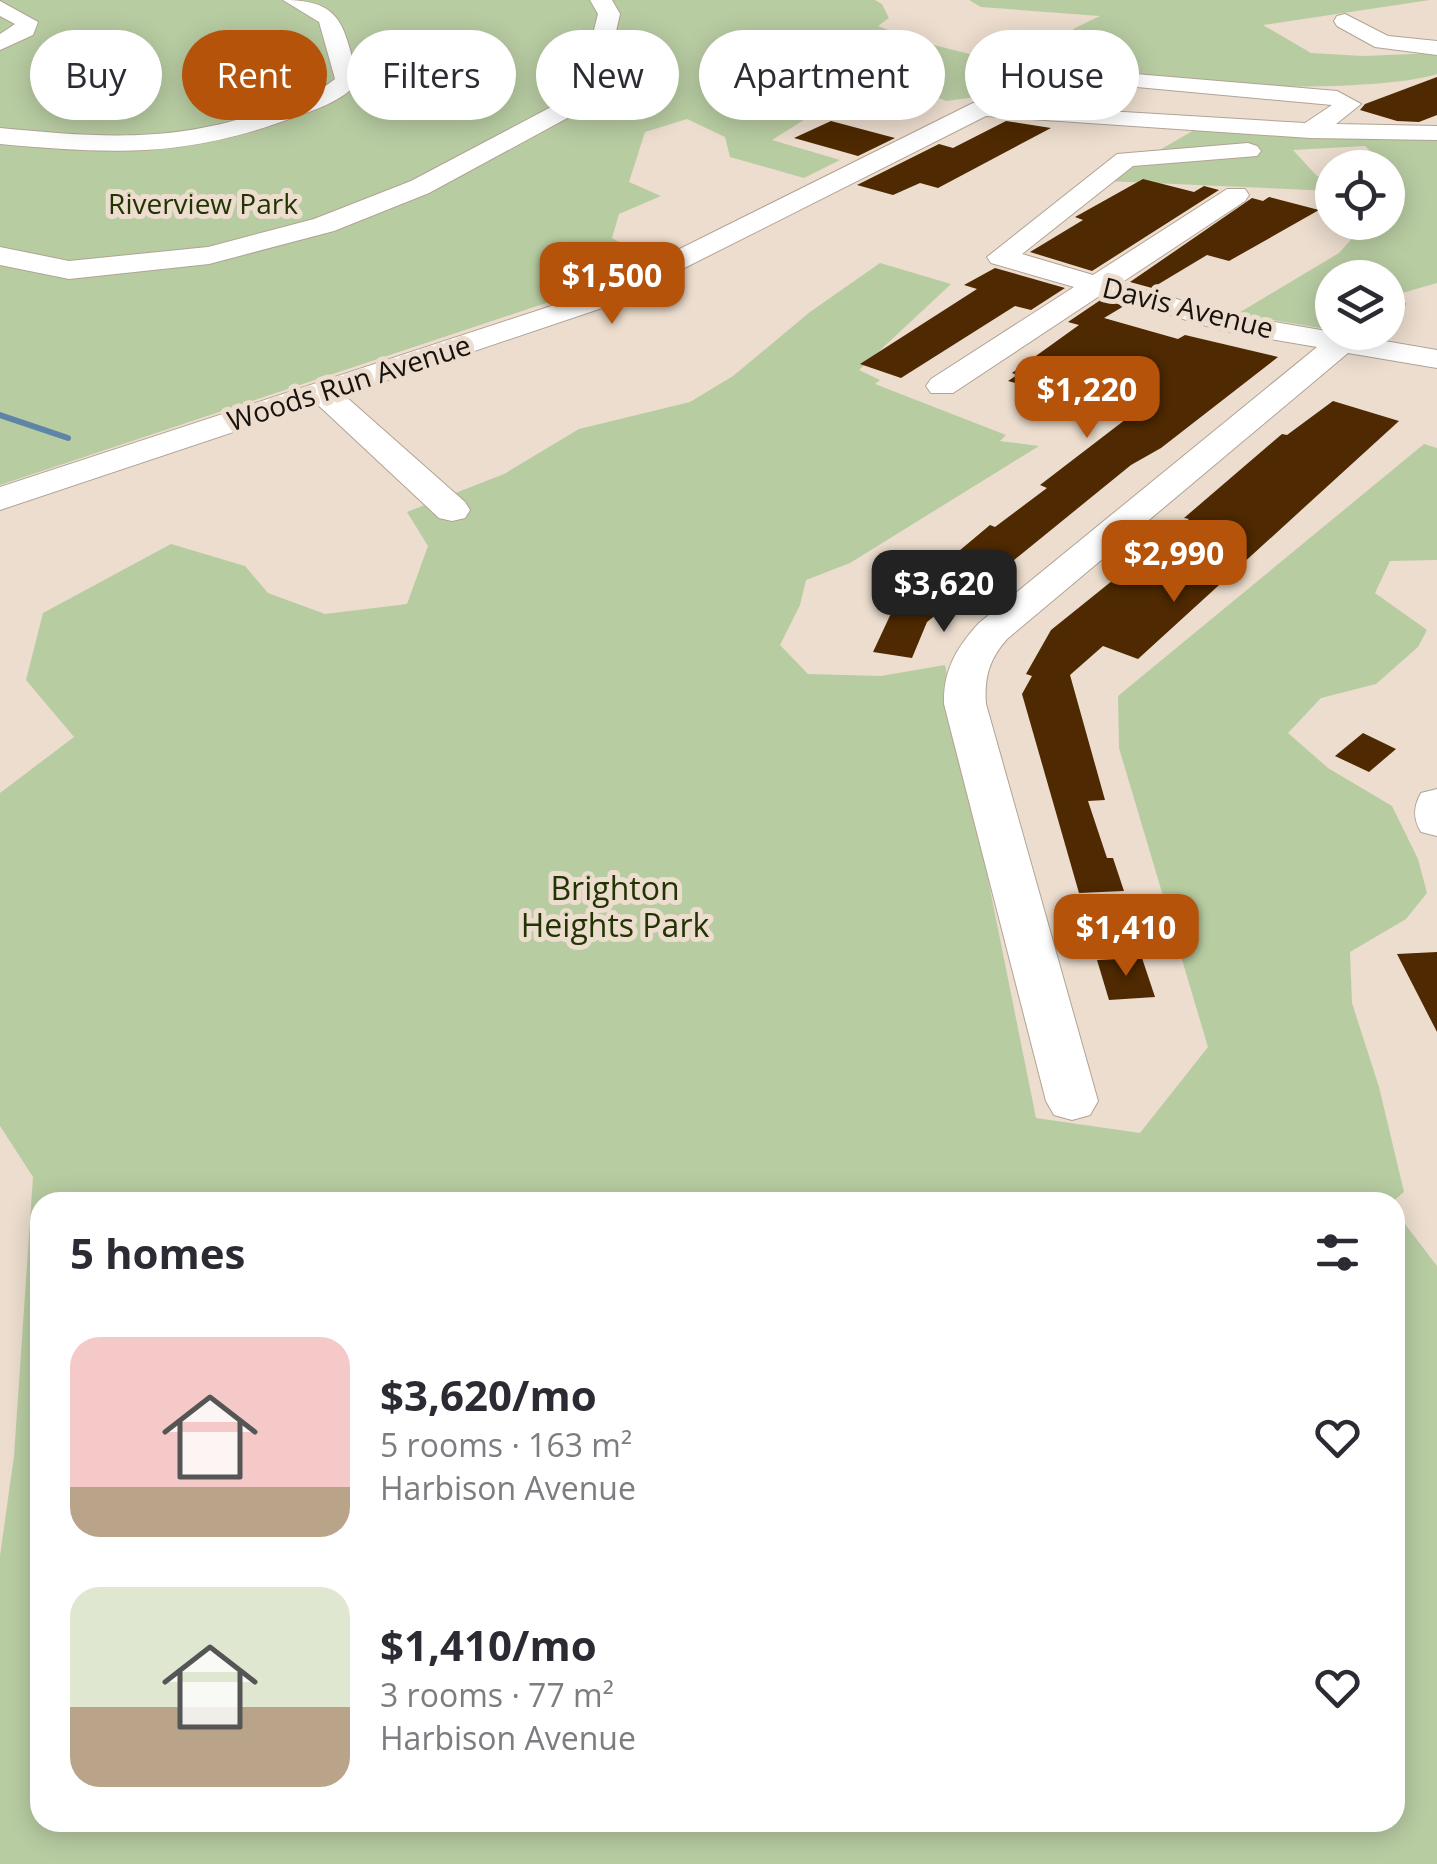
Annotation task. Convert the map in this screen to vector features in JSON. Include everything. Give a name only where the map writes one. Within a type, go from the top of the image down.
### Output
[{"type":"street","points":[[0,136],[149,146],[204,136],[330,94],[347,81],[330,21],[322,12],[294,0]]},
{"type":"street","points":[[0,256],[81,278],[123,282],[156,262],[209,255],[324,224],[420,188],[562,111],[592,83],[608,14],[602,0]]},
{"type":"street","points":[[0,43],[26,30],[27,22],[5,13]]},
{"type":"street","points":[[1345,21],[1373,39],[1426,48]]},
{"type":"street","points":[[1139,81],[1337,98],[1349,104],[1310,131]]},
{"type":"street","name":"Woods Run Avenue","points":[[0,499],[601,299],[982,108],[1310,131],[1437,133]]},
{"type":"street","name":"Davis Avenue","points":[[1315,326],[1234,325],[1001,257],[1096,180],[1132,158],[1437,141]]},
{"type":"street","points":[[942,386],[1236,195]]},
{"type":"street","points":[[52,296],[81,278]]},
{"type":"street","name":"Davis Avenue","points":[[1405,342],[1437,359]]},
{"type":"street","points":[[1072,1101],[965,704],[965,673],[980,644],[993,631],[1346,350]]},
{"type":"street","points":[[322,392],[452,510]]},
{"type":"green space","name":"Riverview Park","points":[[0,0],[875,0],[882,4],[889,18],[878,26],[888,30],[699,30],[699,120],[804,120],[772,140],[840,160],[804,178],[730,157],[725,137],[687,119],[645,132],[629,182],[661,196],[619,214],[612,238],[636,252],[604,264],[597,286],[0,485]]},
{"type":"green space","points":[[969,0],[1430,0],[1263,25],[1311,53],[1437,53],[1437,74],[1408,80],[1314,86],[1205,83],[1155,77],[1139,73],[1139,30],[1074,30],[1100,16],[981,7]]},
{"type":"green space","name":"Riverview Park","points":[[945,48],[965,53],[965,99],[946,101]]},
{"type":"green space","points":[[1196,129],[1437,137],[1437,283],[1405,292],[1405,260],[1327,260],[1351,240],[1405,240],[1405,150],[1369,150],[1365,146],[1293,150],[1315,174],[1315,190],[1106,181]]},
{"type":"green space","name":"Brighton Heights Park","points":[[880,263],[951,284],[859,370],[880,380],[875,384],[1006,435],[1000,441],[1039,446],[850,563],[806,580],[800,605],[780,645],[808,674],[881,676],[945,665],[1036,1118],[1140,1133],[1208,1047],[1119,748],[1118,696],[1424,444],[1437,448],[1437,560],[1390,561],[1375,593],[1427,630],[1418,647],[1376,684],[1321,698],[1288,733],[1328,768],[1392,806],[1418,859],[1427,893],[1406,919],[1350,952],[1352,1003],[1379,1087],[1404,1192],[32,1192],[33,1177],[0,1126],[0,793],[74,737],[26,680],[43,613],[171,544],[245,566],[268,593],[325,614],[407,604],[428,546],[407,512],[504,474],[579,429],[690,402],[733,376],[810,312]]},
{"type":"green space","points":[[1315,267],[1315,327],[1237,314]]},
{"type":"green space","points":[[30,1221],[30,1832],[1405,1832],[1405,1224],[1437,1266],[1437,1864],[0,1864],[0,1556],[14,1456]]},
{"type":"building","points":[[1437,77],[1437,115],[1419,122],[1397,121],[1360,110],[1365,104]]},
{"type":"building","points":[[831,121],[895,138],[858,156],[794,138]]},
{"type":"building","points":[[1006,121],[1051,128],[938,188],[920,183],[893,195],[857,185],[939,144],[953,148]]},
{"type":"building","points":[[1143,179],[1194,192],[1204,186],[1219,190],[1092,271],[1030,252],[1083,220],[1075,217]]},
{"type":"building","points":[[1269,197],[1315,209],[1315,212],[1229,261],[1207,255],[1152,288],[1130,282],[1252,198],[1263,201]]},
{"type":"building","points":[[995,268],[1065,288],[1031,310],[1015,306],[901,378],[860,364],[977,289],[964,285]]},
{"type":"building","points":[[1102,299],[1124,306],[1104,318],[1178,339],[1185,335],[1278,357],[1161,448],[1131,465],[960,604],[953,601],[927,622],[912,658],[873,652],[894,607],[990,525],[995,527],[1047,488],[1040,485],[1130,416],[1008,381],[1017,375],[1012,373],[1079,325],[1068,322]]},
{"type":"building","points":[[1333,401],[1399,421],[1138,659],[1103,646],[1070,675],[1105,800],[1088,801],[1107,858],[1113,858],[1124,891],[1079,893],[1022,694],[1032,676],[1026,674],[1051,630],[1189,519],[1184,518],[1282,434],[1287,435]]},
{"type":"building","points":[[1363,733],[1396,749],[1369,772],[1335,756]]},
{"type":"building","points":[[1437,952],[1437,1032],[1397,954]]},
{"type":"building","points":[[1142,958],[1155,997],[1109,1000],[1097,960]]},
{"type":"waterway","points":[[0,415],[68,438]]}]
